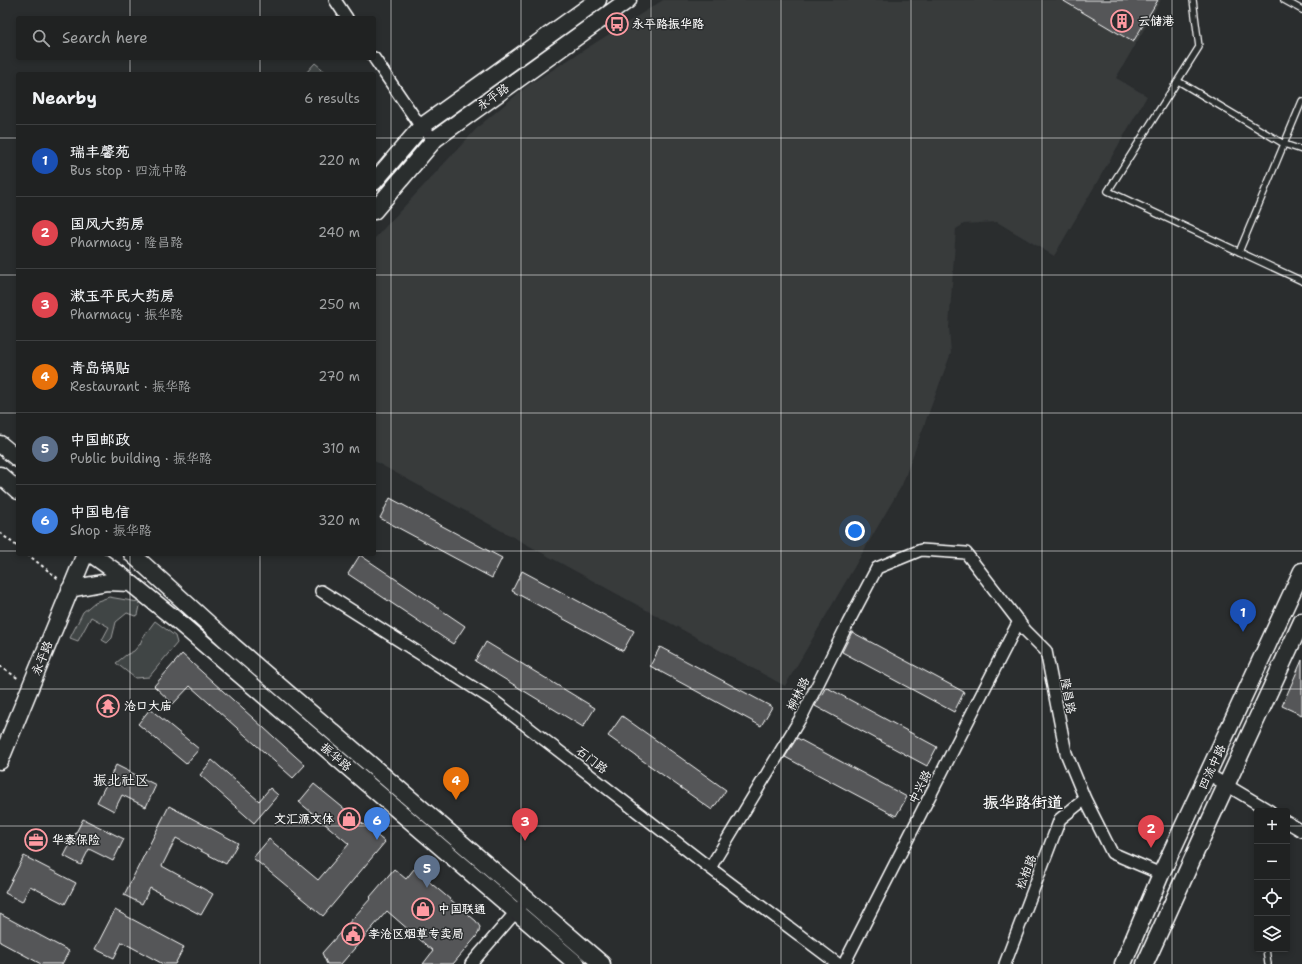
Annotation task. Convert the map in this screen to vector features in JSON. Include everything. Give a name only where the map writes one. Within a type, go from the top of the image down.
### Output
[{"type":"main road","name":"永平路","points":[[376,180],[421,127],[598,0]]},
{"type":"main road","name":"永平路","points":[[376,209],[435,139],[628,0]]},
{"type":"main road","points":[[0,444],[16,457]]},
{"type":"main road","points":[[0,476],[16,489]]},
{"type":"main road","name":"永平路","points":[[0,761],[84,556]]},
{"type":"main road","name":"振华路","points":[[94,556],[181,624],[577,964]]},
{"type":"main road","name":"振华路","points":[[134,556],[233,646],[602,964]]},
{"type":"main road","name":"四流中路","points":[[1123,964],[1161,874],[1302,570]]},
{"type":"main road","points":[[70,589],[107,582],[130,583]]},
{"type":"main road","name":"四流中路","points":[[1145,964],[1302,621]]},
{"type":"street","points":[[335,0],[346,16]]},
{"type":"street","points":[[375,60],[421,127],[435,139]]},
{"type":"street","name":"隆昌路","points":[[921,550],[966,553],[1026,631],[1046,651],[1066,753],[1085,799],[1112,853],[1161,874]]},
{"type":"street","name":"柳林路","points":[[710,868],[803,714],[877,568],[921,550]]},
{"type":"street","name":"石门路","points":[[320,591],[493,700],[710,868],[838,964]]},
{"type":"street","name":"中兴路","points":[[844,964],[1019,621]]},
{"type":"street","points":[[1208,774],[1265,808]]},
{"type":"street","name":"松柏路","points":[[1005,964],[1060,819],[1085,799]]},
{"type":"street","points":[[1290,824],[1302,831]]},
{"type":"street","points":[[470,964],[527,900]]},
{"type":"lane","points":[[1192,0],[1199,47],[1108,191],[1302,281]]},
{"type":"lane","points":[[1284,0],[1302,10]]},
{"type":"lane","points":[[1178,81],[1284,144],[1302,150]]},
{"type":"lane","points":[[1239,252],[1302,101]]},
{"type":"lane","points":[[1266,952],[1268,964]]},
{"type":"path","points":[[0,533],[16,545]]},
{"type":"path","points":[[29,556],[70,589]]},
{"type":"path","points":[[0,666],[30,687]]},
{"type":"shaded area","points":[[663,0],[1161,0],[1116,78],[1147,96],[1054,256],[997,222],[964,224],[956,229],[949,327],[951,353],[902,485],[785,686],[376,462],[376,237],[479,126],[527,86]]},
{"type":"shaded area","points":[[315,63],[326,72],[307,72]]},
{"type":"shaded area","points":[[109,597],[138,602],[140,606],[138,615],[135,616],[127,613],[116,622],[112,638],[107,643],[102,640],[109,627],[91,617],[78,641],[70,638],[83,612],[95,602]]},
{"type":"shaded area","points":[[155,621],[175,636],[177,643],[149,677],[135,678],[116,663],[134,651]]},
{"type":"building","name":"云储港","points":[[1062,0],[1158,0],[1133,42]]},
{"type":"building","points":[[390,498],[502,558],[492,578],[380,518]]},
{"type":"building","points":[[359,556],[361,556],[465,626],[453,644],[348,574]]},
{"type":"building","points":[[522,571],[634,631],[623,651],[512,591]]},
{"type":"building","points":[[852,632],[964,692],[954,712],[842,652]]},
{"type":"building","points":[[486,642],[595,708],[583,727],[475,661]]},
{"type":"building","points":[[660,647],[772,707],[761,726],[650,666]]},
{"type":"building","points":[[182,654],[305,765],[293,778],[190,686],[173,704],[154,686]]},
{"type":"building","points":[[1302,660],[1302,715],[1282,706]]},
{"type":"building","points":[[826,687],[937,747],[927,766],[815,706]]},
{"type":"building","points":[[150,709],[199,749],[186,764],[138,724]]},
{"type":"building","points":[[622,716],[726,790],[712,810],[608,736]]},
{"type":"building","points":[[797,738],[907,797],[896,816],[785,757]]},
{"type":"building","points":[[212,760],[259,801],[270,788],[278,795],[254,823],[200,775]]},
{"type":"building","points":[[116,765],[156,785],[146,807],[122,795],[114,811],[97,802]]},
{"type":"building","points":[[314,784],[385,842],[323,916],[253,858],[269,839],[318,880],[349,844],[299,802]]},
{"type":"building","points":[[169,806],[238,843],[226,864],[176,838],[162,866],[213,894],[201,915],[150,888],[142,904],[124,895]]},
{"type":"building","points":[[83,819],[124,839],[113,861],[89,849],[81,865],[64,856]]},
{"type":"building","points":[[24,856],[76,883],[65,904],[30,886],[22,902],[5,893]]},
{"type":"building","name":"中国联通","points":[[394,869],[406,879],[414,869],[476,921],[480,927],[476,937],[453,964],[423,964],[433,951],[387,911],[341,964],[327,964],[322,953],[371,898],[370,897]]},
{"type":"building","points":[[115,910],[184,947],[175,964],[163,964],[122,942],[114,958],[95,949]]},
{"type":"building","points":[[0,914],[69,951],[62,964],[41,964],[0,942]]},
{"type":"place","name":"云储港","points":[[1122,21]]},
{"type":"place","name":"永平路振华路","points":[[617,24]]},
{"type":"place","name":"瑞丰馨苑","points":[[1243,632]]},
{"type":"place","name":"沧口大庙","points":[[108,706]]},
{"type":"place","name":"青岛锅贴","points":[[456,800]]},
{"type":"place","name":"文汇源文体","points":[[349,819]]},
{"type":"place","name":"华泰保险","points":[[36,840]]},
{"type":"place","name":"中国电信","points":[[377,840]]},
{"type":"place","name":"漱玉平民大药房","points":[[525,841]]},
{"type":"place","name":"国风大药房","points":[[1151,848]]},
{"type":"place","name":"中国邮政","points":[[427,888]]},
{"type":"place","name":"中国联通","points":[[423,909]]},
{"type":"place","name":"李沧区烟草专卖局","points":[[353,934]]},
{"type":"district","name":"振北社区","points":[[121,780]]},
{"type":"district","name":"振华路街道","points":[[1023,802]]}]
